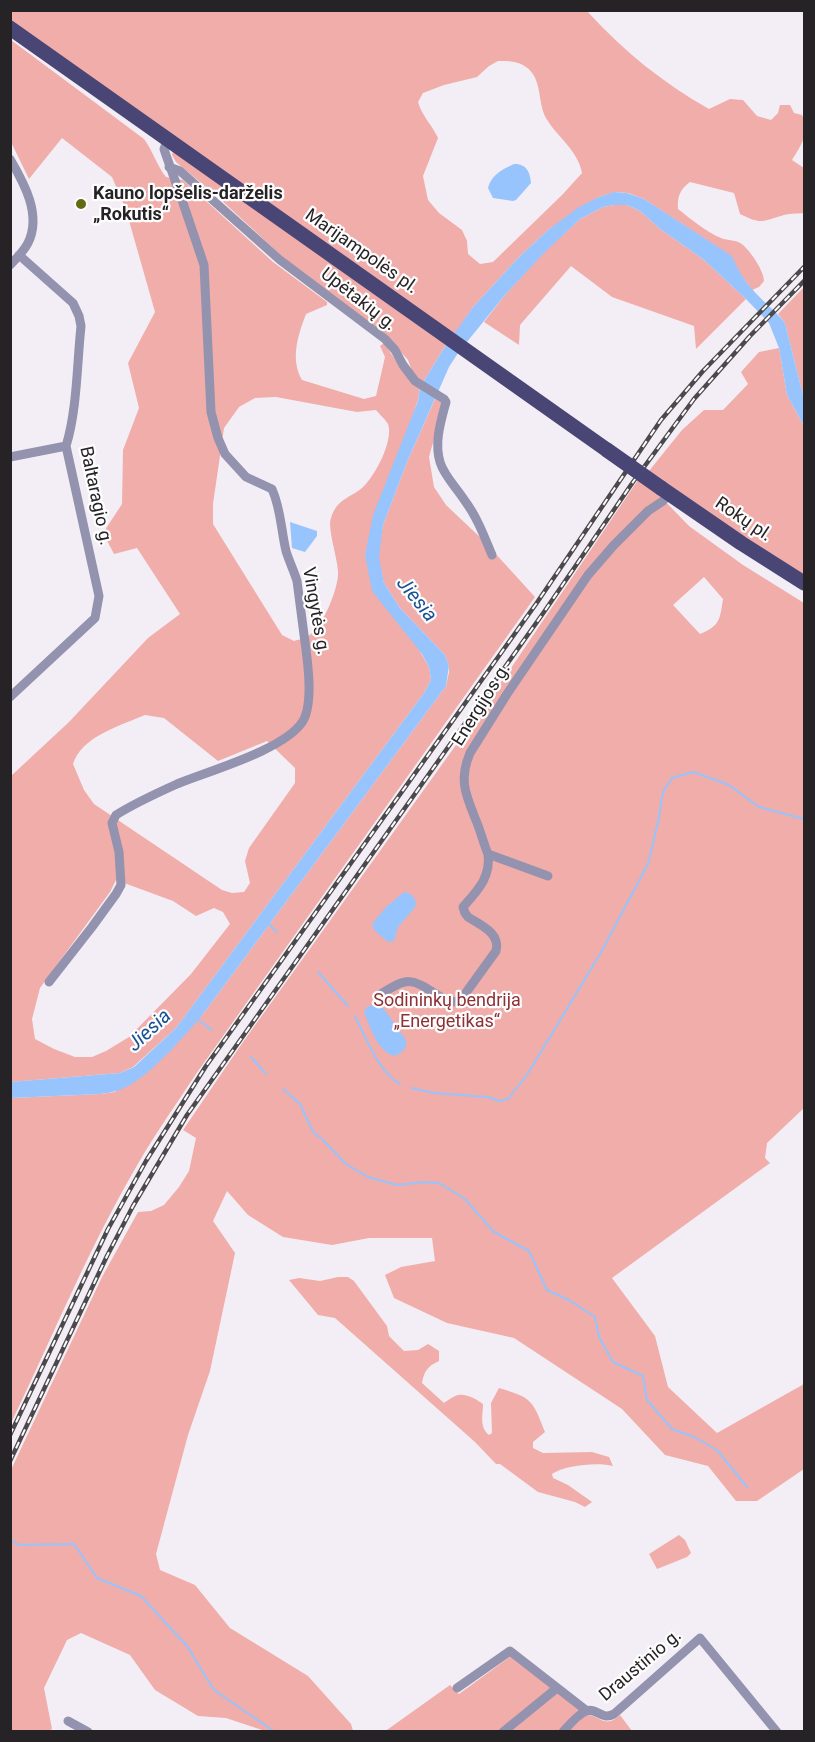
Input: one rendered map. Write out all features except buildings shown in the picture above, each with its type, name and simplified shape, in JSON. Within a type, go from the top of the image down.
[{"type":"main road","name":"Marijampolės pl.","points":[[10,28],[665,490]]},
{"type":"main road","name":"Rokų pl.","points":[[665,490],[804,583]]},
{"type":"street","name":"Vingytės g.","points":[[49,982],[121,885],[119,852],[112,823],[116,815],[176,784],[251,756],[279,742],[303,722],[307,709],[309,682],[307,658],[296,579],[286,551],[277,500],[272,489],[246,477],[232,464],[218,438],[211,412],[204,265],[164,149],[168,139]]},
{"type":"street","points":[[10,159],[27,192],[33,218],[31,236],[10,265]]},
{"type":"street","name":"Upėtakių g.","points":[[170,167],[180,171],[280,260],[385,339],[415,381],[446,402],[438,445],[440,462],[473,514],[492,555]]},
{"type":"street","name":"Baltaragio g.","points":[[10,697],[95,618],[99,596],[66,446],[71,431],[81,326],[79,316],[73,303],[19,255]]},
{"type":"street","points":[[10,457],[66,446]]},
{"type":"street","name":"Energijos g.","points":[[488,854],[464,787],[464,770],[470,753],[588,575],[648,511],[663,501],[665,490]]},
{"type":"street","points":[[379,995],[407,981],[420,984],[445,1000],[453,1002],[457,1002],[465,994],[498,945],[495,937],[468,917],[463,907],[485,880],[489,862],[488,854],[548,876]]},
{"type":"street","name":"Draustinio g.","points":[[563,1731],[586,1711],[593,1710],[602,1716],[609,1717],[614,1714],[700,1638],[777,1731]]},
{"type":"street","points":[[458,1688],[510,1651],[586,1711]]},
{"type":"street","points":[[503,1731],[557,1688]]},
{"type":"street","points":[[68,1721],[88,1731]]},
{"type":"green space","points":[[11,10],[587,11],[644,65],[709,109],[730,99],[743,100],[757,116],[771,120],[778,113],[780,105],[790,105],[794,113],[802,115],[806,127],[805,133],[792,160],[804,168],[804,213],[787,214],[757,221],[740,214],[734,193],[690,182],[684,187],[679,197],[678,209],[715,235],[740,243],[753,257],[762,272],[764,281],[752,290],[738,271],[731,256],[644,199],[628,193],[615,192],[599,197],[548,230],[519,257],[473,307],[455,334],[11,22]],"holes":[[[498,61],[520,64],[531,72],[537,84],[546,118],[572,150],[582,173],[493,262],[480,264],[468,254],[467,241],[462,230],[439,213],[428,200],[423,176],[438,138],[418,102],[423,93],[477,77]]]},
{"type":"green space","points":[[11,40],[144,139],[166,177],[183,180],[273,262],[327,302],[327,305],[306,314],[300,330],[296,347],[296,364],[302,380],[364,399],[376,396],[385,357],[380,346],[384,343],[405,374],[411,368],[408,360],[390,340],[284,258],[176,162],[172,155],[173,151],[446,345],[420,387],[418,400],[365,555],[429,667],[431,680],[424,693],[176,1028],[133,1067],[120,1073],[11,1082],[11,776],[69,722],[148,638],[180,614],[137,548],[114,554],[103,533],[122,504],[123,450],[139,408],[128,363],[155,312],[126,210],[112,177],[62,138],[29,179],[11,142]],"holes":[[[276,397],[357,412],[376,410],[387,422],[389,431],[386,448],[373,475],[363,487],[337,506],[331,518],[330,529],[338,579],[329,606],[316,630],[294,641],[282,635],[213,524],[213,504],[224,428],[239,407],[255,398]],[[145,715],[164,718],[218,761],[267,741],[295,768],[295,783],[249,848],[245,861],[250,883],[244,892],[232,893],[222,890],[94,804],[84,790],[73,764],[85,746],[114,728]],[[116,880],[173,901],[196,916],[214,908],[223,912],[230,924],[191,974],[129,1037],[92,1057],[75,1057],[35,1039],[32,1019],[40,988],[110,892]]]},
{"type":"green space","points":[[627,205],[640,211],[659,228],[704,260],[746,299],[696,349],[694,326],[612,297],[571,266],[520,325],[519,345],[484,322],[543,253],[580,219],[603,207]]},
{"type":"green space","points":[[804,287],[804,399],[785,323],[778,314]]},
{"type":"green space","points":[[779,348],[787,395],[804,426],[804,575],[741,536],[649,471],[682,430],[704,410],[723,410],[748,384],[741,372],[759,352]]},
{"type":"green space","points":[[436,397],[440,399],[443,407],[429,457],[434,487],[446,505],[483,540],[535,597],[196,1074],[153,1139],[104,1226],[11,1423],[11,1098],[115,1092],[203,1014],[446,686],[449,666],[445,655],[400,608],[384,583],[378,557],[383,525],[407,462]]},
{"type":"green space","name":"Sodininkų bendrija „Energetikas“","points":[[638,480],[657,493],[689,526],[743,565],[804,603],[804,1108],[767,1143],[765,1158],[770,1163],[612,1278],[655,1336],[668,1387],[717,1433],[804,1384],[804,1469],[757,1501],[736,1501],[708,1466],[665,1455],[622,1409],[514,1338],[447,1323],[394,1298],[385,1275],[401,1267],[435,1261],[432,1238],[369,1238],[332,1245],[283,1237],[248,1215],[227,1191],[213,1221],[235,1253],[210,1371],[188,1435],[156,1554],[160,1570],[195,1585],[230,1628],[308,1676],[351,1724],[353,1731],[265,1731],[226,1718],[198,1716],[155,1690],[130,1655],[81,1633],[67,1640],[44,1688],[52,1729],[48,1731],[11,1731],[10,1472],[102,1277],[138,1212],[151,1211],[164,1205],[189,1171],[196,1138],[183,1130],[243,1042],[509,671]],"holes":[[[704,577],[723,599],[718,621],[712,628],[700,634],[673,605]]]},
{"type":"green space","points":[[348,1277],[354,1281],[387,1326],[389,1336],[404,1351],[418,1350],[428,1344],[439,1351],[439,1361],[427,1369],[422,1383],[444,1403],[455,1396],[465,1395],[483,1404],[483,1425],[489,1435],[492,1433],[491,1403],[499,1388],[518,1394],[530,1401],[537,1413],[545,1432],[533,1442],[533,1448],[543,1453],[592,1452],[609,1457],[613,1466],[582,1465],[565,1468],[552,1474],[553,1478],[568,1485],[592,1502],[585,1507],[538,1492],[500,1464],[496,1464],[475,1442],[335,1318],[318,1315],[289,1280],[299,1278],[320,1281]]},
{"type":"green space","points":[[679,1535],[685,1540],[691,1553],[687,1557],[657,1569],[649,1554]]},
{"type":"green space","points":[[511,1656],[581,1710],[559,1731],[384,1732],[450,1685],[459,1694]]},
{"type":"green space","points":[[585,1715],[610,1721],[620,1715],[632,1731],[568,1732]]},
{"type":"water","points":[[514,164],[522,165],[527,169],[531,183],[516,200],[493,198],[488,188],[492,179],[502,170]]},
{"type":"water","points":[[614,192],[627,193],[644,199],[732,256],[749,285],[785,323],[804,399],[804,426],[787,395],[779,348],[769,323],[704,260],[659,228],[640,211],[627,205],[603,207],[580,219],[505,295],[458,353],[449,367],[407,462],[383,525],[379,557],[384,583],[400,608],[445,655],[449,666],[446,686],[203,1014],[157,1063],[128,1086],[111,1092],[11,1098],[10,1082],[120,1073],[134,1067],[176,1028],[424,693],[431,680],[429,667],[422,654],[372,591],[365,555],[373,515],[418,401],[420,387],[473,307],[519,257],[548,230],[579,207]]},
{"type":"water","points":[[290,522],[317,531],[317,536],[305,552],[292,548]]},
{"type":"water","points":[[404,892],[413,896],[416,906],[398,927],[394,941],[388,942],[374,930],[372,924],[385,908]]},
{"type":"water","points":[[377,1003],[384,1009],[406,1040],[403,1050],[394,1056],[379,1044],[364,1012],[367,1007]]},
{"type":"waterway","points":[[411,1088],[434,1093],[488,1097],[499,1101],[508,1099],[527,1075],[600,954],[648,864],[663,792],[672,778],[693,772],[729,785],[759,807],[804,819]]},
{"type":"waterway","points":[[268,923],[277,932]]},
{"type":"waterway","points":[[318,972],[348,1006]]},
{"type":"waterway","points":[[355,1016],[380,1063],[386,1072],[400,1084]]},
{"type":"waterway","points":[[197,1019],[212,1030]]},
{"type":"waterway","points":[[251,1057],[266,1074]]},
{"type":"waterway","points":[[283,1089],[300,1104],[313,1132],[346,1164],[368,1177],[397,1185],[439,1183],[464,1198],[494,1232],[529,1251],[547,1290],[569,1300],[595,1317],[599,1337],[613,1362],[643,1376],[647,1400],[672,1429],[694,1437],[717,1450],[747,1487]]},
{"type":"waterway","points":[[10,1539],[19,1545],[74,1544],[97,1578],[141,1596],[187,1646],[214,1690],[275,1732]]},
{"type":"railway","points":[[10,1435],[108,1229],[146,1161],[206,1066],[536,604],[661,420],[703,371],[804,267]]},
{"type":"railway","points":[[10,1461],[107,1256],[133,1206],[187,1115],[544,612],[633,482],[694,399],[750,336],[804,281]]},
{"type":"place","name":"Kauno lopšelis-darželis „Rokutis“","points":[[81,204]]},
{"type":"water label","name":"Jiesia","points":[[416,600]]},
{"type":"water label","name":"Jiesia","points":[[150,1031]]}]
